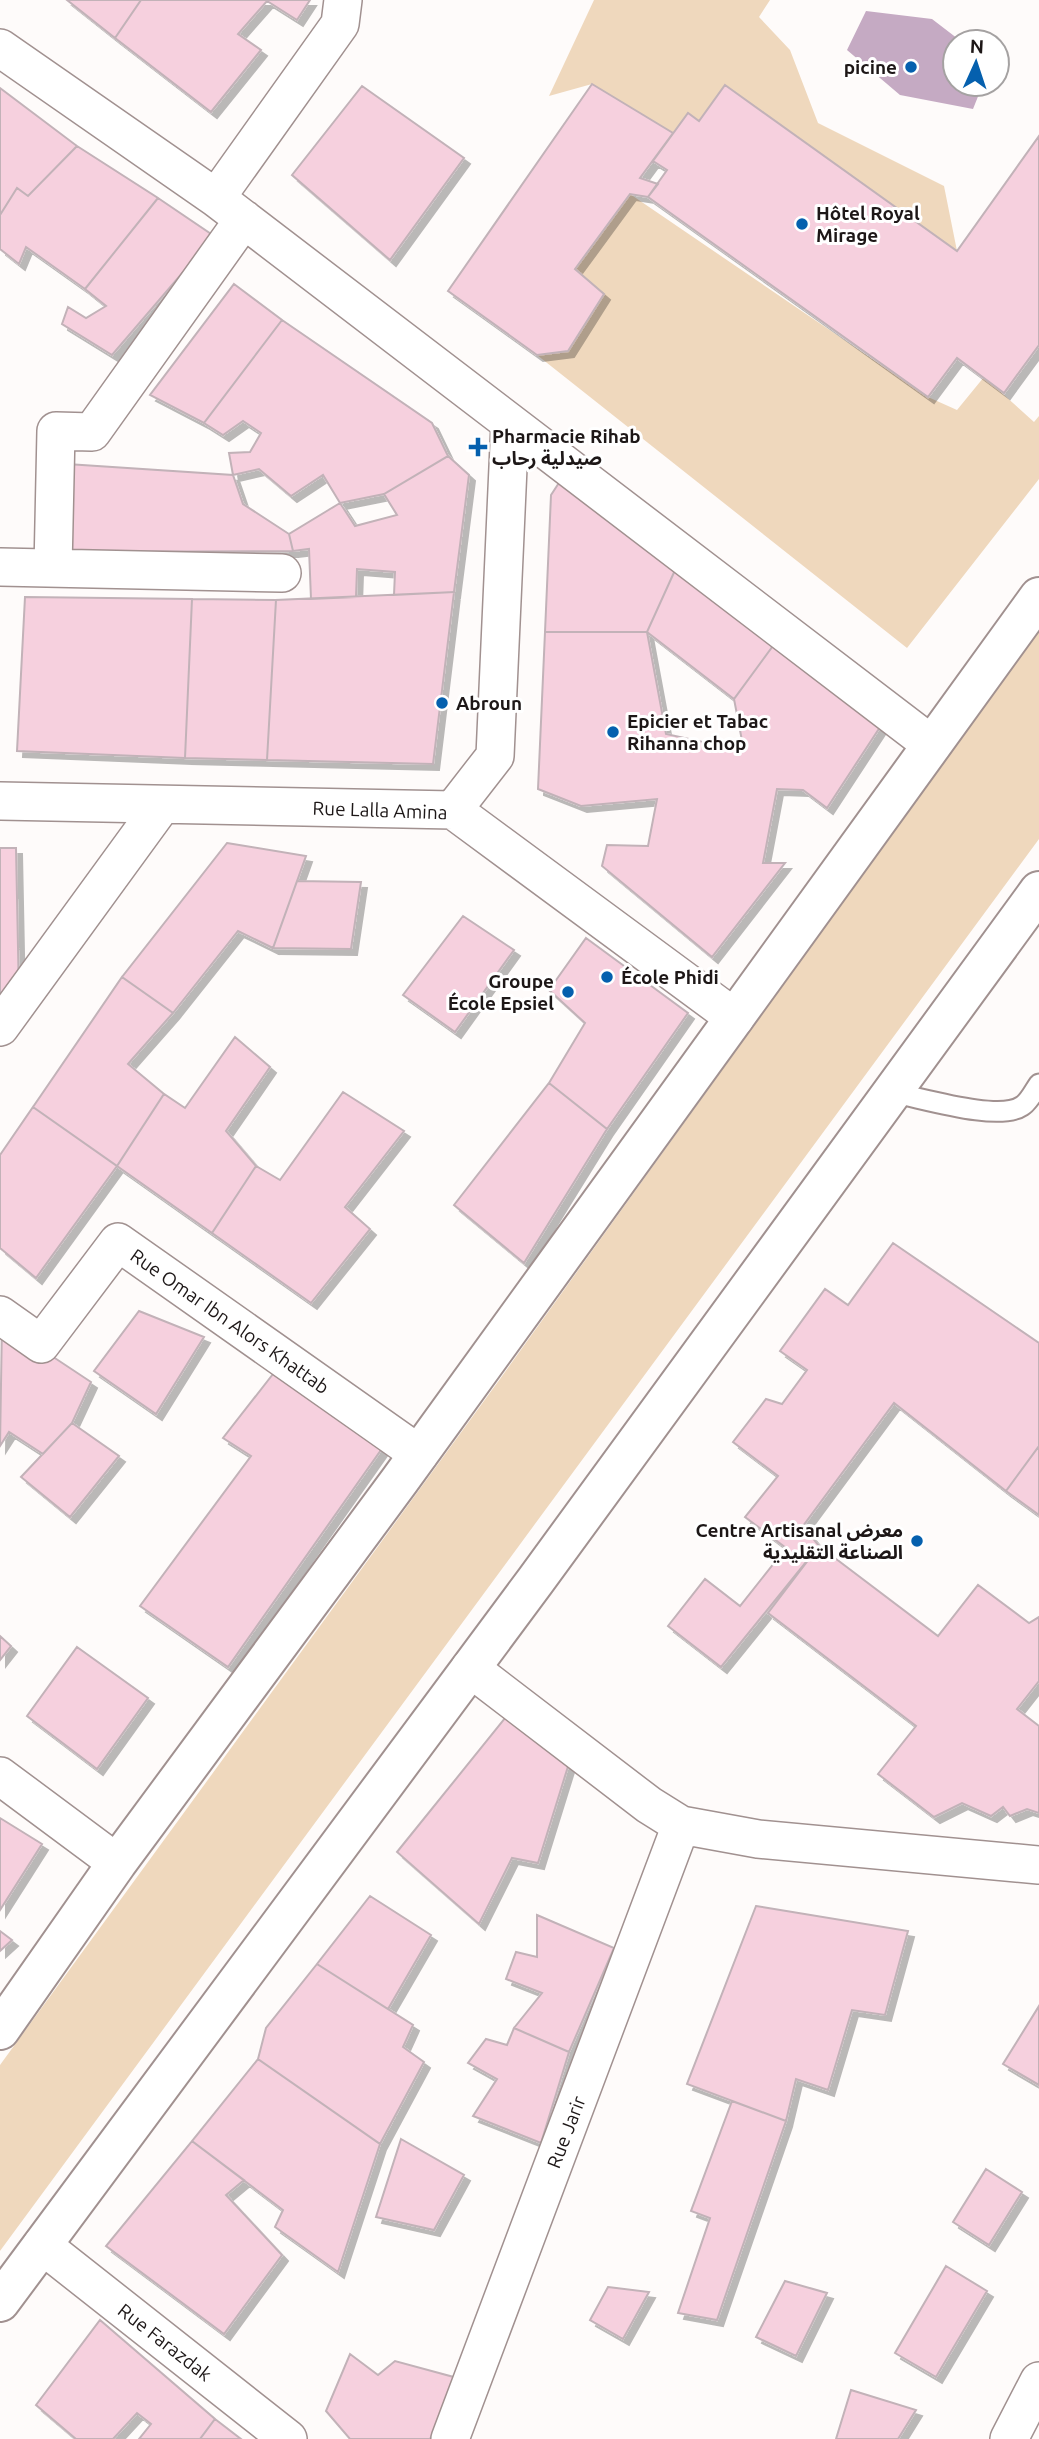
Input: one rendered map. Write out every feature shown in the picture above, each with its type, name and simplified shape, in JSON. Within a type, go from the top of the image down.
[{"type":"main road","points":[[0,2030],[117,1863],[419,1454],[1039,597]]},
{"type":"main road","points":[[0,2302],[894,1093],[1039,891]]},
{"type":"street","points":[[53,568],[57,431],[92,432],[340,24],[343,0]]},
{"type":"street","points":[[0,48],[230,209],[932,745]]},
{"type":"street","points":[[453,810],[495,756],[510,423]]},
{"type":"street","points":[[0,567],[282,573]]},
{"type":"street","name":"Rue Lalla Amina","points":[[0,801],[453,810],[735,1018]]},
{"type":"street","points":[[0,1027],[161,806]]},
{"type":"street","name":"Rue Omar Ibn Alors Khattab","points":[[0,1315],[41,1344],[118,1242],[419,1454]]},
{"type":"street","points":[[470,1668],[649,1805],[681,1825],[745,1837],[1039,1865]]},
{"type":"street","points":[[0,1776],[117,1863]]},
{"type":"street","name":"Rue Jarir","points":[[450,2439],[681,1825]]},
{"type":"street","name":"Rue Farazdak","points":[[42,2245],[288,2439]]},
{"type":"street","points":[[1009,2439],[1039,2381]]},
{"type":"lane","points":[[894,1093],[989,1111],[1007,1111],[1023,1106],[1039,1084]]},
{"type":"shaded area","points":[[594,0],[770,0],[759,17],[790,50],[818,123],[944,186],[957,251],[725,85],[699,121],[688,113],[673,133],[592,84],[549,96]]},
{"type":"shaded area","name":"picine","points":[[866,11],[932,19],[944,28],[941,28],[941,98],[977,98],[973,109],[900,95],[847,50]]},
{"type":"shaded area","points":[[630,194],[928,397],[957,410],[984,377],[1034,422],[1039,416],[1039,479],[907,648],[537,355],[568,351],[604,294],[575,269]]},
{"type":"shaded area","points":[[1039,629],[1039,839],[0,2251],[0,2065],[500,1379]]},
{"type":"building","points":[[67,0],[141,0],[115,38]]},
{"type":"building","points":[[141,0],[310,0],[297,20],[267,1],[238,34],[261,50],[211,112],[115,38]]},
{"type":"building","points":[[592,84],[673,133],[640,178],[658,184],[648,197],[630,194],[575,269],[604,294],[568,351],[537,355],[448,291]]},
{"type":"building","name":"Hôtel Royal Mirage","points":[[725,85],[957,251],[1039,136],[1039,345],[1004,393],[957,358],[928,397],[648,197],[667,170],[653,161],[688,113],[699,121]]},
{"type":"building","points":[[362,86],[464,158],[390,260],[292,175]]},
{"type":"building","points":[[0,88],[77,146],[28,196],[17,188],[0,215]]},
{"type":"building","points":[[77,146],[158,198],[85,289],[26,247],[19,264],[0,249],[0,215],[17,188],[28,196]]},
{"type":"building","points":[[158,198],[214,236],[112,355],[62,324],[68,307],[86,318],[106,306],[85,289]]},
{"type":"building","points":[[234,284],[282,320],[204,423],[150,395]]},
{"type":"building","points":[[282,320],[432,423],[448,456],[384,494],[340,503],[323,475],[291,496],[259,469],[233,475],[229,453],[250,452],[261,433],[243,421],[223,435],[204,423]]},
{"type":"building","points":[[448,456],[469,475],[454,592],[394,595],[395,572],[357,569],[356,597],[311,599],[309,549],[293,551],[289,534],[340,503],[355,526],[397,515],[384,494]]},
{"type":"building","points":[[67,464],[233,475],[243,504],[289,534],[293,551],[71,552]]},
{"type":"building","points":[[568,469],[681,557],[647,632],[545,632],[551,495]]},
{"type":"building","points":[[681,557],[781,635],[734,699],[647,632]]},
{"type":"building","points":[[454,592],[433,764],[267,760],[276,600]]},
{"type":"building","points":[[25,597],[192,599],[185,758],[17,751]]},
{"type":"building","points":[[192,599],[276,600],[267,760],[185,758]]},
{"type":"building","points":[[545,632],[647,632],[666,734],[744,751],[734,699],[781,635],[886,718],[827,808],[803,790],[777,789],[763,863],[785,863],[712,957],[602,866],[607,845],[648,846],[657,799],[581,806],[538,789]]},
{"type":"building","points":[[227,843],[306,856],[273,948],[238,931],[173,1013],[122,977]]},
{"type":"building","points":[[0,848],[16,848],[19,997],[0,1021]]},
{"type":"building","points":[[297,881],[361,882],[351,949],[273,948]]},
{"type":"building","points":[[463,916],[514,950],[455,1032],[403,995]]},
{"type":"building","points":[[586,938],[688,1013],[607,1129],[549,1083],[585,1023],[549,990]]},
{"type":"building","points":[[122,977],[173,1013],[128,1064],[164,1094],[117,1166],[33,1107]]},
{"type":"building","points":[[235,1037],[270,1067],[226,1131],[256,1166],[212,1233],[117,1166],[164,1094],[185,1108]]},
{"type":"building","points":[[549,1083],[607,1129],[524,1263],[454,1205]]},
{"type":"building","points":[[343,1092],[404,1131],[345,1207],[370,1229],[311,1303],[212,1233],[256,1166],[280,1180]]},
{"type":"building","points":[[33,1107],[117,1166],[36,1278],[0,1248],[0,1155]]},
{"type":"building","points":[[893,1243],[1039,1343],[1039,1446],[1006,1491],[894,1403],[803,1526],[819,1546],[721,1667],[668,1626],[705,1579],[740,1606],[786,1548],[745,1517],[778,1476],[733,1442],[766,1399],[782,1404],[807,1370],[780,1351],[825,1289],[848,1305]]},
{"type":"building","points":[[139,1311],[204,1337],[156,1414],[94,1371]]},
{"type":"building","points":[[2,1323],[91,1382],[72,1423],[43,1454],[9,1432],[0,1446]]},
{"type":"building","points":[[280,1365],[388,1440],[228,1667],[140,1606],[251,1456],[223,1438]]},
{"type":"building","points":[[72,1423],[119,1456],[70,1517],[21,1477]]},
{"type":"building","points":[[1039,1446],[1039,1515],[1006,1491]]},
{"type":"building","points":[[819,1546],[938,1636],[978,1585],[1029,1623],[1039,1617],[1039,1681],[1017,1709],[1039,1726],[1039,1813],[1027,1809],[1010,1816],[1003,1807],[991,1816],[962,1803],[934,1817],[878,1774],[916,1726],[768,1613]]},
{"type":"building","points":[[0,1636],[11,1646],[0,1660]]},
{"type":"building","points":[[77,1647],[148,1698],[97,1769],[27,1716]]},
{"type":"building","points":[[510,1712],[570,1760],[538,1863],[512,1858],[479,1924],[397,1852]]},
{"type":"building","points":[[0,1818],[42,1844],[0,1910]]},
{"type":"building","points":[[370,1896],[431,1935],[388,2009],[317,1964]]},
{"type":"building","points":[[756,1906],[908,1931],[885,2015],[852,2010],[828,2090],[796,2079],[786,2121],[687,2084]]},
{"type":"building","points":[[537,1915],[614,1948],[569,2052],[514,2028],[542,1993],[506,1979],[516,1952],[537,1957]]},
{"type":"building","points":[[0,1931],[12,1940],[0,1951]]},
{"type":"building","points":[[317,1964],[413,2025],[403,2047],[424,2062],[380,2144],[258,2059],[266,2028]]},
{"type":"building","points":[[1039,2006],[1039,2085],[1003,2064]]},
{"type":"building","points":[[514,2028],[569,2052],[541,2143],[473,2116],[497,2079],[468,2063],[486,2039],[507,2045]]},
{"type":"building","points":[[258,2059],[380,2144],[338,2272],[275,2227],[283,2210],[192,2141]]},
{"type":"building","points":[[732,2101],[786,2121],[717,2320],[678,2313],[710,2218],[691,2211]]},
{"type":"building","points":[[401,2139],[464,2175],[434,2230],[376,2217]]},
{"type":"building","points":[[192,2141],[244,2180],[226,2195],[282,2255],[224,2334],[106,2246]]},
{"type":"building","points":[[986,2169],[1022,2192],[989,2245],[953,2222]]},
{"type":"building","points":[[946,2266],[987,2291],[936,2377],[895,2353]]},
{"type":"building","points":[[785,2281],[827,2293],[796,2356],[756,2337]]},
{"type":"building","points":[[608,2287],[649,2292],[623,2339],[590,2320]]},
{"type":"building","points":[[100,2320],[215,2419],[200,2439],[139,2439],[151,2424],[137,2413],[113,2439],[76,2439],[36,2405]]},
{"type":"building","points":[[350,2354],[378,2375],[395,2361],[461,2379],[430,2439],[350,2439],[326,2411]]},
{"type":"building","points":[[851,2390],[916,2410],[898,2439],[836,2439]]},
{"type":"building","points":[[215,2419],[241,2439],[200,2439]]},
{"type":"place","name":"picine","points":[[911,67]]},
{"type":"place","name":"Hôtel Royal Mirage","points":[[802,224]]},
{"type":"place","name":"Pharmacie Rihab صيدلية رحاب","points":[[478,447]]},
{"type":"place","name":"Abroun","points":[[442,703]]},
{"type":"place","name":"Epicier et Tabac Rihanna chop","points":[[613,732]]},
{"type":"place","name":"École Phidi","points":[[607,977]]},
{"type":"place","name":"Groupe École Epsiel","points":[[568,992]]},
{"type":"place","name":"Centre Artisanal معرض الصناعة التقليدية","points":[[917,1541]]}]
